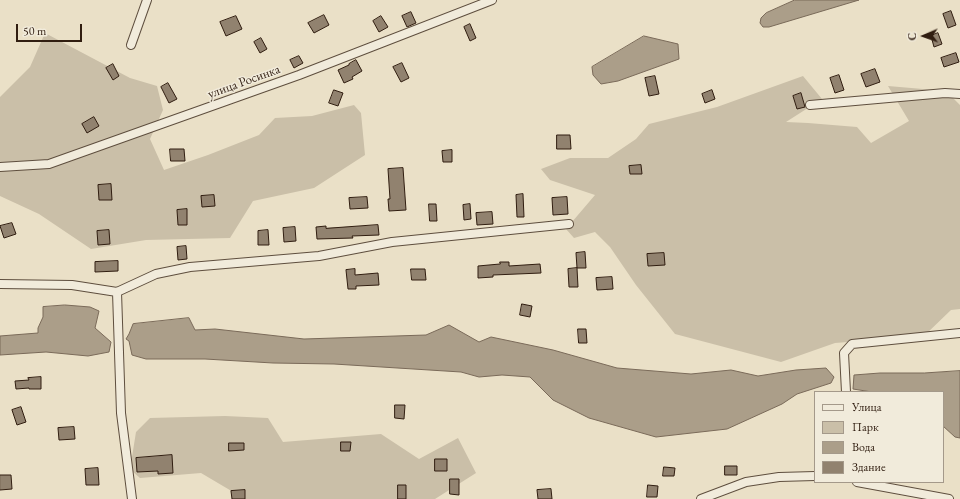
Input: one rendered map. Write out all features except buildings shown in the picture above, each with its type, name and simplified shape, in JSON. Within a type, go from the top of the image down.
[{"type":"street","points":[[131,45],[147,0]]},
{"type":"street","name":"улица Росинка","points":[[0,167],[49,164],[299,75],[492,0]]},
{"type":"street","points":[[810,105],[944,93],[960,94]]},
{"type":"street","points":[[0,284],[72,285],[117,292],[156,274],[190,268],[319,256],[392,242],[569,224]]},
{"type":"street","points":[[117,292],[121,413],[132,499]]},
{"type":"street","points":[[846,391],[844,353],[852,344],[960,333]]},
{"type":"street","points":[[701,499],[746,482],[779,477],[814,476]]},
{"type":"street","points":[[862,483],[949,499]]},
{"type":"green space","points":[[45,33],[130,78],[157,86],[163,110],[150,139],[164,170],[259,135],[275,118],[312,116],[354,105],[361,113],[365,155],[314,188],[253,201],[230,238],[146,240],[91,249],[39,214],[0,196],[0,97],[30,67]]},
{"type":"green space","points":[[803,76],[822,99],[786,122],[857,127],[871,143],[909,121],[888,86],[946,91],[960,105],[960,309],[951,310],[924,336],[835,343],[781,362],[675,334],[636,285],[610,247],[595,232],[574,238],[566,229],[595,195],[550,180],[541,169],[570,158],[608,158],[636,139],[649,124],[717,107]]},
{"type":"green space","points":[[225,416],[268,418],[283,442],[381,434],[419,459],[458,438],[476,473],[435,499],[245,499],[201,473],[140,478],[132,471],[132,457],[136,432],[150,418]]},
{"type":"water","points":[[795,0],[859,0],[769,27],[763,27],[760,23],[761,18],[766,13]]},
{"type":"water","points":[[644,36],[678,44],[679,59],[618,81],[601,84],[593,75],[592,67]]},
{"type":"water","points":[[65,305],[90,307],[99,311],[95,328],[111,342],[109,352],[88,356],[46,352],[0,355],[0,336],[38,333],[38,328],[43,317],[43,307]]},
{"type":"water","points":[[189,318],[195,330],[215,329],[304,339],[426,335],[449,325],[479,342],[491,337],[553,350],[617,368],[691,374],[731,370],[758,376],[796,370],[826,368],[834,377],[831,383],[797,394],[782,404],[727,429],[656,437],[589,418],[553,400],[530,377],[502,375],[479,377],[461,372],[334,364],[273,363],[205,359],[146,359],[132,355],[129,341],[126,339],[133,324]]},
{"type":"water","points":[[960,371],[960,438],[955,437],[944,427],[944,391],[866,391],[853,389],[854,375],[880,373]]}]
